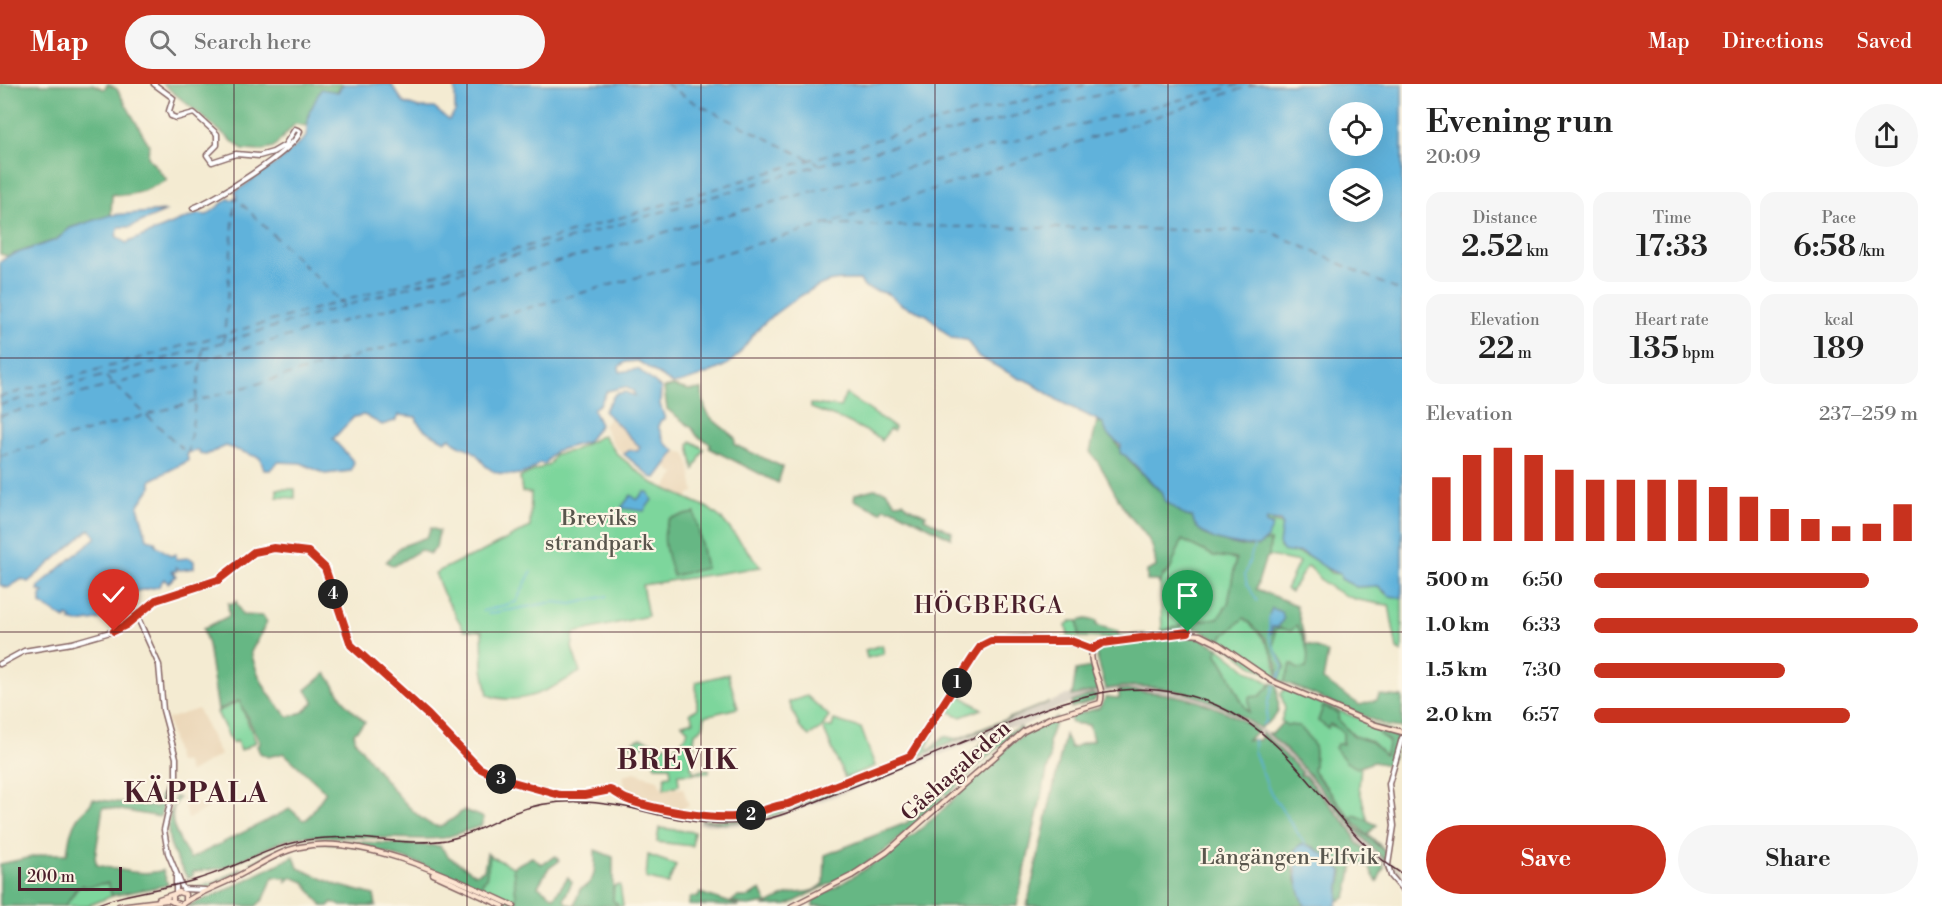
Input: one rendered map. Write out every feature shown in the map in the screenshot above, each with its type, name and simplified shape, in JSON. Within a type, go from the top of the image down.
[{"type":"main road","points":[[1092,649],[1102,643],[1194,633],[1213,641],[1272,681],[1376,724],[1402,732]]},
{"type":"main road","name":"Gåshagaleden","points":[[792,906],[851,876],[888,852],[924,822],[980,767],[1024,731],[1050,718],[1100,703],[1102,693],[1092,660],[1092,649]]},
{"type":"main road","points":[[150,902],[183,904],[276,856],[313,845],[357,847],[448,876],[514,906]]},
{"type":"main road","points":[[411,864],[503,906]]},
{"type":"main road","points":[[119,906],[150,902],[184,892],[201,894]]},
{"type":"main road","points":[[183,904],[184,892]]},
{"type":"main road","points":[[174,894],[176,904]]},
{"type":"street","points":[[154,84],[173,98],[169,111],[171,116],[176,118],[195,114],[217,134],[217,146],[207,155],[212,162],[236,154],[259,156],[273,152],[285,145],[295,129],[300,131],[299,137],[279,157],[193,208]]},
{"type":"street","points":[[0,664],[22,651],[72,643],[114,631],[156,600],[218,580],[254,552],[274,548],[308,552],[325,568],[351,645],[488,774],[552,794],[585,795],[610,790],[625,799],[649,806],[726,817],[746,816],[772,806],[788,804],[907,758],[974,656],[988,642],[997,639],[1071,641],[1092,649]]},
{"type":"street","points":[[137,615],[160,668],[162,704],[176,759],[176,776],[164,825],[166,846],[184,892],[215,888]]},
{"type":"street","points":[[1402,738],[1389,784],[1394,826],[1388,867],[1391,876],[1402,889]]},
{"type":"street","points":[[174,894],[178,889],[176,873]]},
{"type":"shaded area","points":[[611,417],[639,445],[638,451],[628,451],[623,455],[614,445],[603,425]]},
{"type":"shaded area","points":[[677,451],[685,453],[689,461],[694,492],[689,494],[688,498],[666,487],[675,474],[666,467]]},
{"type":"shaded area","points":[[1145,686],[1195,694],[1221,705],[1268,733],[1285,748],[1374,850],[1402,871],[1402,879],[1356,842],[1351,830],[1306,776],[1300,774],[1302,771],[1268,738],[1217,707],[1178,695],[1119,690],[1092,695],[1056,709],[1021,727],[1008,727],[884,778],[797,810],[769,819],[768,817],[911,762],[1067,695],[1117,687]]},
{"type":"shaded area","points":[[198,709],[220,755],[189,773],[185,761],[178,763],[167,719]]},
{"type":"shaded area","points":[[635,772],[658,780],[662,789],[683,788],[689,805],[681,809],[626,794],[623,775]]},
{"type":"shaded area","points":[[182,797],[209,807],[188,819]]},
{"type":"shaded area","points":[[759,819],[757,823],[731,826],[699,824],[701,820],[724,823]]},
{"type":"green space","points":[[0,84],[92,84],[104,89],[108,84],[117,89],[149,145],[148,157],[167,180],[133,194],[112,194],[111,215],[70,228],[56,240],[8,256],[0,254]]},
{"type":"green space","points":[[163,84],[343,84],[312,114],[306,126],[295,124],[273,148],[260,151],[243,150]]},
{"type":"green space","points":[[673,386],[689,390],[702,389],[708,413],[735,438],[735,445],[783,467],[778,483],[709,448],[711,444],[697,436],[692,428],[667,409],[664,388]]},
{"type":"green space","points":[[846,394],[895,428],[893,431],[890,429],[881,441],[880,438],[848,422],[811,408],[811,404],[840,407]]},
{"type":"green space","points":[[1097,421],[1103,424],[1131,463],[1161,492],[1164,500],[1186,516],[1192,517],[1204,534],[1242,546],[1270,541],[1269,556],[1265,560],[1256,589],[1296,605],[1306,644],[1328,653],[1323,680],[1360,705],[1377,700],[1379,695],[1402,697],[1402,728],[1387,726],[1284,682],[1291,664],[1298,669],[1306,668],[1307,651],[1297,625],[1291,631],[1280,628],[1275,630],[1274,648],[1285,666],[1279,680],[1277,664],[1265,638],[1244,618],[1219,640],[1198,629],[1162,631],[1190,622],[1218,618],[1228,604],[1236,559],[1214,556],[1182,540],[1170,570],[1163,575],[1159,584],[1158,581],[1147,581],[1147,571],[1156,567],[1152,547],[1146,535],[1121,504],[1090,452]]},
{"type":"green space","name":"Breviks strandpark","points":[[603,435],[617,454],[651,482],[708,508],[722,519],[761,567],[642,585],[648,616],[574,633],[572,648],[580,672],[547,690],[524,698],[500,698],[488,695],[483,669],[482,631],[464,630],[443,593],[435,573],[530,527],[531,493],[522,492],[520,477],[550,464],[555,454],[572,451]]},
{"type":"green space","points":[[691,441],[704,449],[694,470],[689,445]]},
{"type":"green space","points":[[277,489],[295,489],[295,498],[277,497]]},
{"type":"green space","points":[[874,489],[886,491],[896,503],[903,502],[908,507],[926,515],[924,518],[952,532],[951,538],[896,510],[884,508],[881,512],[854,500],[855,494]]},
{"type":"green space","points":[[695,513],[706,568],[673,576],[664,539],[666,525],[670,518]]},
{"type":"green space","points":[[1267,520],[1282,524],[1280,548],[1316,559],[1331,573],[1340,574],[1342,579],[1356,587],[1378,586],[1386,594],[1402,598],[1402,652],[1397,649],[1389,605],[1347,596],[1323,582],[1307,566],[1291,592],[1286,589],[1299,562],[1269,556],[1270,541],[1263,543],[1272,525],[1266,523]]},
{"type":"green space","points":[[431,528],[439,531],[436,548],[430,554],[420,550],[394,566],[386,562],[400,547],[427,537]]},
{"type":"green space","points":[[1182,540],[1214,556],[1236,558],[1228,605],[1218,618],[1190,622],[1162,631],[1160,580],[1170,570]]},
{"type":"green space","points":[[236,601],[242,615],[263,616],[267,622],[251,652],[265,688],[289,717],[303,712],[314,702],[306,690],[326,673],[347,705],[365,722],[354,733],[355,740],[407,805],[431,824],[443,825],[464,810],[484,818],[481,826],[444,838],[426,839],[301,836],[280,842],[223,868],[193,872],[193,876],[188,878],[175,857],[169,839],[169,820],[175,797],[179,798],[174,806],[173,822],[190,859],[290,809],[303,820],[307,819],[326,792],[284,753],[268,757],[260,753],[257,746],[260,743],[239,701],[218,710],[208,645],[203,629],[229,616],[228,603],[233,604]]},
{"type":"green space","points":[[1243,617],[1257,630],[1267,644],[1274,660],[1277,678],[1253,666],[1219,640]]},
{"type":"green space","points":[[1086,619],[1097,621],[1096,625],[1118,631],[1118,635],[1146,634],[1109,638],[1079,637],[1078,621]]},
{"type":"green space","points":[[1071,621],[1078,621],[1079,637],[1068,636],[1066,625]]},
{"type":"green space","points":[[1296,624],[1307,651],[1307,668],[1298,669],[1292,664],[1284,682],[1279,680],[1285,666],[1274,648],[1275,630]]},
{"type":"green space","points":[[1197,637],[1218,647],[1217,655],[1249,713],[1249,697],[1260,696],[1272,683],[1277,685],[1279,706],[1273,718],[1260,728],[1225,707],[1187,693],[1147,687],[1106,689],[1096,654],[1100,648],[1154,639]]},
{"type":"green space","points":[[882,645],[884,654],[867,658],[865,650]]},
{"type":"green space","points":[[1218,647],[1247,670],[1271,684],[1251,707],[1250,714],[1217,655]]},
{"type":"green space","points":[[1091,667],[1099,690],[1072,696],[1076,670]]},
{"type":"green space","points":[[728,674],[738,708],[705,716],[703,727],[695,733],[691,767],[694,772],[709,769],[709,773],[678,774],[679,785],[664,789],[665,776],[671,775],[670,766],[655,766],[646,745],[631,747],[630,743],[641,738],[652,742],[660,750],[664,745],[675,747],[686,736],[688,730],[682,724],[694,721],[690,713],[697,709],[696,682]]},
{"type":"green space","points":[[1285,689],[1390,731],[1398,737],[1397,740],[1396,736],[1378,734],[1390,742],[1385,756],[1371,742],[1354,736],[1338,719],[1339,713],[1323,707],[1318,721],[1328,728],[1329,724],[1344,732],[1343,744],[1357,768],[1361,765],[1359,787],[1368,822],[1355,815],[1351,818],[1313,770],[1315,750],[1305,732],[1299,726],[1286,725],[1281,721],[1285,709],[1281,694]]},
{"type":"green space","name":"Långängen-Elfvik","points":[[1119,690],[1174,696],[1209,705],[1242,720],[1258,731],[1247,740],[1260,740],[1262,733],[1302,772],[1300,775],[1305,776],[1351,830],[1356,842],[1384,867],[1377,882],[1369,868],[1356,861],[1345,898],[1338,901],[1343,871],[1314,847],[1302,844],[1293,851],[1293,865],[1305,906],[1027,906],[1065,735],[1071,748],[1093,740],[1089,725],[1071,723],[1070,716],[1099,708],[1106,697],[1119,698]]},
{"type":"green space","points":[[955,692],[982,709],[961,717],[944,709]]},
{"type":"green space","points":[[1092,694],[1098,695],[1094,701],[1071,708],[1072,702]]},
{"type":"green space","points":[[807,696],[829,716],[821,729],[809,736],[800,728],[789,702]]},
{"type":"green space","points":[[239,701],[256,742],[240,751],[237,741],[232,743],[217,712]]},
{"type":"green space","points":[[1049,702],[910,760],[921,750],[931,730],[934,732],[927,747],[930,750],[944,736],[957,739]]},
{"type":"green space","points":[[1323,707],[1339,713],[1338,720],[1354,736],[1371,742],[1385,755],[1389,742],[1378,731],[1379,729],[1396,736],[1397,747],[1389,765],[1373,762],[1357,768],[1346,762],[1335,748],[1337,744],[1343,744],[1343,732],[1330,724],[1328,728],[1318,721]]},
{"type":"green space","points":[[1057,718],[1049,740],[1050,758],[1017,906],[813,906],[813,900],[878,861],[923,827],[1007,747],[1039,725]]},
{"type":"green space","points":[[834,720],[861,728],[875,766],[845,778],[824,730],[824,727],[832,727]]},
{"type":"green space","points":[[1283,722],[1286,725],[1299,726],[1309,737],[1315,751],[1313,771],[1358,829],[1385,852],[1386,861],[1268,733],[1273,733]]},
{"type":"green space","points":[[1021,727],[1022,730],[993,752],[947,796],[942,791],[973,762],[970,755],[982,743]]},
{"type":"green space","points":[[890,768],[891,770],[768,817],[772,809],[795,804]]},
{"type":"green space","points":[[162,792],[167,794],[160,817],[103,807],[95,858],[97,865],[121,870],[147,873],[163,870],[168,885],[112,896],[108,883],[84,887],[83,885],[76,889],[65,906],[0,906],[0,864],[46,854],[67,854],[73,826],[93,799],[157,807]]},
{"type":"green space","points":[[940,795],[944,798],[889,848],[855,871],[788,905],[763,906],[787,895],[812,891],[820,887],[824,883],[825,855],[906,823]]},
{"type":"green space","points":[[756,815],[759,819],[724,823],[701,820],[739,820]]},
{"type":"green space","points":[[1355,815],[1377,825],[1368,834],[1384,849],[1370,839],[1351,818]]},
{"type":"green space","points":[[659,828],[694,832],[692,846],[657,842]]},
{"type":"green space","points":[[322,840],[280,851],[253,865],[251,863],[287,846]]},
{"type":"green space","points":[[322,840],[440,846],[449,857],[475,874],[484,870],[487,853],[490,856],[486,878],[479,888],[402,858],[362,847],[321,842]]},
{"type":"green space","points":[[595,850],[613,857],[613,901],[617,903],[616,906],[574,906],[580,889],[590,883],[592,878],[595,868]]},
{"type":"green space","points":[[648,855],[676,865],[668,884],[646,878]]},
{"type":"green space","points":[[294,856],[298,868],[337,885],[374,895],[376,906],[341,906],[332,902],[329,906],[322,906],[304,882],[292,877],[285,883],[287,878],[273,877],[264,899],[256,906],[186,906],[218,894]]},
{"type":"green space","points":[[490,856],[513,867],[517,905],[479,888],[486,878]]},
{"type":"green space","points":[[556,856],[559,861],[548,869],[538,886],[554,897],[568,877],[572,882],[564,899],[566,903],[573,906],[517,905],[513,867],[532,857],[541,864]]},
{"type":"green space","points":[[241,868],[242,870],[208,888],[194,888],[215,882]]},
{"type":"green space","points":[[109,883],[112,896],[87,906],[65,906],[79,886]]},
{"type":"green space","points":[[620,885],[623,906],[616,906],[617,903],[613,901],[614,886]]},
{"type":"green space","points":[[761,890],[767,903],[748,906],[731,902],[737,897],[748,897]]},
{"type":"green space","points":[[700,893],[740,906],[688,905],[691,897],[698,897]]},
{"type":"water","points":[[343,84],[391,84],[404,103],[419,108],[434,108],[449,120],[455,112],[455,84],[1402,84],[1402,598],[1390,596],[1378,586],[1356,587],[1341,579],[1340,574],[1300,552],[1283,551],[1279,544],[1282,524],[1280,521],[1267,520],[1266,523],[1273,526],[1266,540],[1258,546],[1229,543],[1201,532],[1192,517],[1186,516],[1164,500],[1161,492],[1126,456],[1120,453],[1121,445],[1107,434],[1103,423],[1059,401],[1027,380],[1020,379],[977,356],[967,340],[951,338],[927,315],[902,305],[888,294],[864,287],[860,280],[828,282],[799,297],[760,327],[732,361],[701,376],[673,384],[638,361],[626,362],[619,367],[620,372],[638,369],[661,388],[660,404],[665,419],[661,420],[658,426],[665,443],[676,451],[656,478],[651,477],[624,454],[630,450],[638,451],[640,447],[604,411],[615,394],[625,392],[635,396],[633,391],[625,387],[607,391],[600,404],[593,409],[600,425],[587,442],[555,451],[545,464],[539,463],[528,472],[514,475],[493,471],[474,452],[450,438],[445,441],[427,431],[416,417],[399,415],[395,421],[382,425],[364,415],[354,417],[333,439],[354,462],[351,471],[325,474],[301,463],[278,462],[270,470],[264,470],[260,458],[226,446],[206,455],[200,454],[199,450],[187,453],[188,461],[151,480],[151,487],[138,506],[147,539],[155,541],[156,545],[171,556],[176,554],[176,559],[190,558],[194,561],[194,568],[180,570],[176,567],[177,571],[172,571],[176,576],[168,583],[164,579],[158,587],[137,591],[122,612],[108,612],[103,619],[78,623],[70,621],[71,618],[67,616],[65,619],[41,604],[41,595],[44,592],[38,591],[39,586],[96,537],[90,529],[28,582],[22,579],[8,588],[0,585],[0,262],[8,256],[56,240],[70,228],[111,215],[167,211],[130,227],[119,227],[116,236],[126,243],[198,214],[207,215],[229,198],[231,200],[237,196],[235,192],[283,158],[306,137],[309,113],[321,89],[338,92]]},
{"type":"water","points":[[644,492],[648,492],[652,500],[644,511],[621,508],[631,495],[637,500]]},
{"type":"water","points":[[1272,608],[1281,612],[1284,618],[1278,627],[1272,627],[1272,633],[1270,633],[1269,615]]},
{"type":"water","points":[[1301,844],[1318,850],[1342,871],[1337,906],[1305,906],[1299,888],[1294,856],[1295,850]]},
{"type":"waterway","points":[[1247,585],[1245,575],[1254,546]]},
{"type":"waterway","points":[[483,611],[516,602],[531,572]]},
{"type":"waterway","points":[[1249,587],[1257,601]]},
{"type":"waterway","points":[[488,614],[553,602],[572,604],[607,596]]},
{"type":"waterway","points":[[1269,615],[1269,636],[1283,667],[1279,678]]},
{"type":"waterway","points":[[1262,725],[1266,721],[1268,701],[1274,685]]},
{"type":"waterway","points":[[1254,739],[1254,751],[1269,790],[1305,844]]},
{"type":"ferry route","points":[[666,84],[695,103],[819,164]]},
{"type":"ferry route","points":[[0,397],[386,289],[925,125],[1091,84]]},
{"type":"ferry route","points":[[0,405],[203,348],[819,165],[1143,84]]},
{"type":"ferry route","points":[[0,416],[821,189],[1243,84]]},
{"type":"ferry route","points":[[0,456],[824,225],[1256,84]]},
{"type":"ferry route","points":[[224,341],[235,197],[344,305]]},
{"type":"ferry route","points":[[828,225],[1269,231],[1402,292]]},
{"type":"ferry route","points":[[106,377],[188,454],[203,349]]},
{"type":"tram line","points":[[631,808],[706,823],[737,824],[762,820],[804,807],[1065,702],[1094,694],[1123,690],[1153,690],[1184,694],[1216,705],[1245,721],[1293,762],[1376,855],[1402,874]]},
{"type":"tram line","points":[[93,906],[118,897],[198,879],[299,841],[330,838],[413,842],[446,840],[472,832],[513,813],[560,802],[591,802],[638,809]]},
{"type":"district","name":"HÖGBERGA","points":[[989,606]]},
{"type":"district","name":"BREVIK","points":[[678,760]]},
{"type":"district","name":"KÄPPALA","points":[[196,793]]},
{"type":"route","points":[[114,631],[132,621],[147,605],[156,600],[210,584],[261,549],[274,548],[308,552],[325,568],[344,632],[351,645],[428,715],[473,763],[488,774],[543,792],[585,795],[610,790],[625,799],[649,806],[726,817],[746,816],[772,806],[788,804],[910,756],[974,656],[986,643],[997,639],[1071,641],[1092,649],[1102,643],[1188,632]]}]
